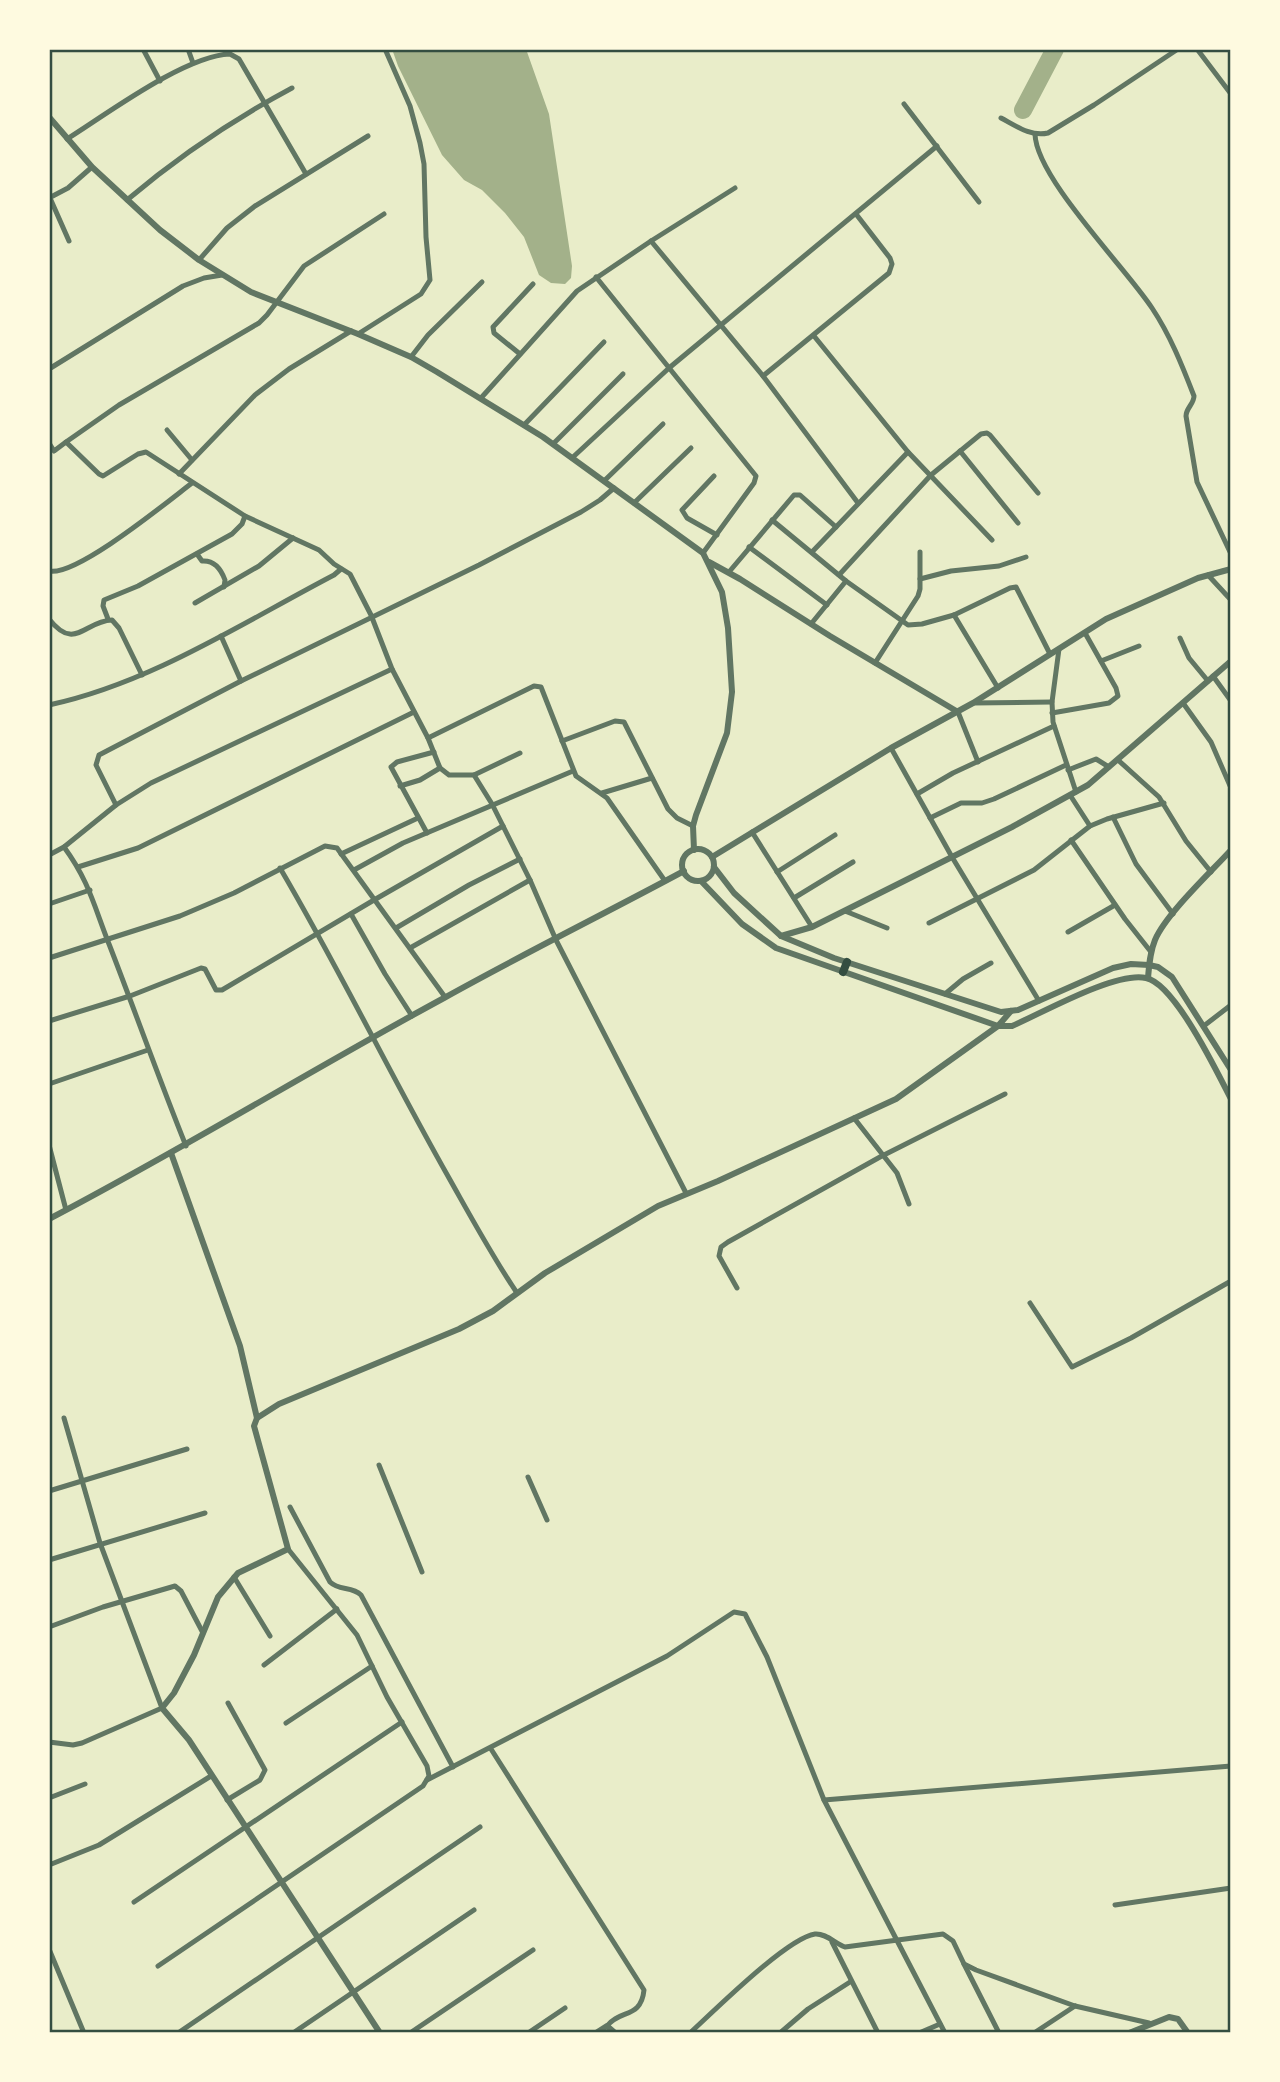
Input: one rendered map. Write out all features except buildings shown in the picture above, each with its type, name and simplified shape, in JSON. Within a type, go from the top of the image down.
[{"type":"main road","points":[[843,972],[847,962]]},
{"type":"street","points":[[143,49],[160,81]]},
{"type":"street","points":[[188,49],[193,62]]},
{"type":"street","points":[[67,139],[193,62],[230,54],[238,49]]},
{"type":"street","points":[[179,474],[256,395],[289,369],[421,294],[430,280],[421,143],[410,106],[385,49]]},
{"type":"street","points":[[1001,118],[1035,134],[1048,133],[1178,49]]},
{"type":"street","points":[[1197,49],[1231,93]]},
{"type":"street","points":[[230,54],[239,59],[306,174]]},
{"type":"street","points":[[127,200],[177,159],[292,88]]},
{"type":"street","points":[[904,104],[979,202]]},
{"type":"street","points":[[50,120],[92,167],[160,230],[198,260],[251,292],[411,357],[553,444],[701,551],[709,562],[722,592],[729,628],[732,692],[727,733],[706,784],[693,826],[694,850]]},
{"type":"street","points":[[1035,134],[1039,154],[1063,192],[1152,307],[1173,345],[1194,396],[1186,416],[1197,482],[1231,554]]},
{"type":"street","points":[[198,260],[239,219],[368,136]]},
{"type":"street","points":[[572,458],[669,368],[937,146]]},
{"type":"street","points":[[69,241],[49,198],[68,188],[92,167]]},
{"type":"street","points":[[481,398],[569,299],[596,277],[735,188]]},
{"type":"street","points":[[49,443],[51,453],[119,405],[259,323],[278,303],[304,266],[384,214]]},
{"type":"street","points":[[763,376],[892,268],[890,258],[856,214]]},
{"type":"street","points":[[651,241],[763,376],[858,503]]},
{"type":"street","points":[[49,369],[183,286],[222,275]]},
{"type":"street","points":[[596,277],[756,476],[754,483],[717,535],[701,551]]},
{"type":"street","points":[[411,357],[428,335],[482,282]]},
{"type":"street","points":[[520,354],[495,333],[493,327],[533,284]]},
{"type":"street","points":[[814,336],[908,452],[992,540]]},
{"type":"street","points":[[524,425],[604,342]]},
{"type":"street","points":[[553,444],[623,373]]},
{"type":"street","points":[[604,481],[663,424]]},
{"type":"street","points":[[167,430],[192,460]]},
{"type":"street","points":[[839,575],[931,475],[981,434],[987,433],[1038,493]]},
{"type":"street","points":[[66,442],[99,474],[108,474],[143,452],[245,516],[319,550],[353,579],[371,615],[392,669],[428,737],[440,768],[449,775],[474,775],[520,753]]},
{"type":"street","points":[[634,503],[691,448]]},
{"type":"street","points":[[960,450],[1018,523]]},
{"type":"street","points":[[812,552],[908,452]]},
{"type":"street","points":[[714,476],[682,510],[687,517],[717,535]]},
{"type":"street","points":[[49,571],[57,573],[71,568],[139,524],[192,483]]},
{"type":"street","points":[[116,805],[96,765],[99,755],[371,615],[479,565],[581,512],[614,488]]},
{"type":"street","points":[[729,572],[791,497],[797,495],[836,527]]},
{"type":"street","points":[[108,620],[103,606],[104,600],[138,586],[197,554],[237,530],[245,516]]},
{"type":"street","points":[[772,520],[846,581],[902,622],[913,626],[954,615],[1010,587],[1016,587],[1050,654]]},
{"type":"street","points":[[195,603],[259,566],[293,538]]},
{"type":"street","points":[[750,547],[827,605]]},
{"type":"street","points":[[875,663],[918,596],[920,552]]},
{"type":"street","points":[[197,554],[202,561],[218,566],[225,580],[223,587]]},
{"type":"street","points":[[920,579],[951,571],[999,566],[1026,557]]},
{"type":"street","points":[[709,562],[958,712],[978,762]]},
{"type":"street","points":[[49,705],[103,690],[142,675],[221,636],[341,569]]},
{"type":"street","points":[[712,857],[891,748],[998,688],[1106,620],[1208,575],[1231,569]]},
{"type":"street","points":[[1208,575],[1231,600]]},
{"type":"street","points":[[811,624],[846,581]]},
{"type":"street","points":[[954,615],[998,688]]},
{"type":"street","points":[[49,619],[67,635],[74,635],[108,620],[115,621],[142,675]]},
{"type":"street","points":[[1052,713],[1093,707],[1116,699],[1116,688],[1085,633]]},
{"type":"street","points":[[221,636],[241,681]]},
{"type":"street","points":[[1180,638],[1189,658],[1231,701]]},
{"type":"street","points":[[1101,661],[1139,646]]},
{"type":"street","points":[[1059,649],[1052,702],[1054,726],[1073,794],[1090,827]]},
{"type":"street","points":[[781,936],[813,927],[1088,785],[1231,661]]},
{"type":"street","points":[[49,855],[64,847],[116,805],[188,764],[392,669]]},
{"type":"street","points":[[428,737],[537,686],[544,690],[573,771],[581,781],[602,793],[665,881]]},
{"type":"street","points":[[973,703],[1052,702]]},
{"type":"street","points":[[1183,703],[1211,742],[1231,788]]},
{"type":"street","points":[[78,867],[138,848],[414,712]]},
{"type":"street","points":[[562,741],[620,720],[627,726],[671,814],[693,826]]},
{"type":"street","points":[[917,794],[1054,726]]},
{"type":"street","points":[[891,748],[976,899],[1039,1001]]},
{"type":"street","points":[[427,833],[392,771],[393,764],[434,752]]},
{"type":"street","points":[[930,818],[961,803],[982,803],[1096,759],[1110,767]]},
{"type":"street","points":[[1118,760],[1164,803],[1186,841],[1211,873]]},
{"type":"street","points":[[400,786],[420,780],[440,768]]},
{"type":"street","points":[[354,870],[427,833],[573,771]]},
{"type":"street","points":[[474,775],[520,859],[556,940],[686,1194]]},
{"type":"street","points":[[602,793],[652,778]]},
{"type":"street","points":[[929,923],[1034,870],[1090,827],[1113,817],[1164,803]]},
{"type":"street","points":[[1113,817],[1136,864],[1173,914]]},
{"type":"street","points":[[341,854],[418,818]]},
{"type":"street","points":[[49,1021],[130,996],[201,968],[205,969],[216,990],[222,990],[503,826]]},
{"type":"street","points":[[751,832],[813,927]]},
{"type":"street","points":[[777,872],[835,835]]},
{"type":"street","points":[[1071,840],[1151,952]]},
{"type":"street","points":[[49,958],[180,916],[234,893],[325,846],[334,846],[445,997]]},
{"type":"street","points":[[64,847],[90,890],[186,1146]]},
{"type":"street","points":[[1231,1070],[1205,1025],[1172,977],[1158,967],[1131,964],[1113,968],[1018,1010],[1001,1012],[847,962],[781,936],[734,893],[714,867],[712,857],[704,850],[694,850],[683,860],[684,871],[690,878],[701,881],[742,924],[776,948],[998,1026],[1012,1026],[1108,983],[1126,978],[1148,978],[1164,989],[1190,1024],[1231,1099]]},
{"type":"street","points":[[1148,978],[1156,937],[1173,914],[1231,850]]},
{"type":"street","points":[[396,928],[468,885],[520,859]]},
{"type":"street","points":[[794,898],[853,862]]},
{"type":"street","points":[[701,881],[709,876],[714,867]]},
{"type":"street","points":[[280,869],[319,934],[372,1038],[480,1235],[517,1293]]},
{"type":"street","points":[[49,1219],[186,1146],[445,997],[684,871]]},
{"type":"street","points":[[410,948],[530,880]]},
{"type":"street","points":[[49,904],[83,890],[90,890]]},
{"type":"street","points":[[724,906],[734,893]]},
{"type":"street","points":[[1068,932],[1115,905]]},
{"type":"street","points":[[845,911],[887,928]]},
{"type":"street","points":[[351,914],[412,1016]]},
{"type":"street","points":[[945,994],[963,979],[991,963]]},
{"type":"street","points":[[1205,1025],[1231,1005]]},
{"type":"street","points":[[257,1418],[279,1404],[459,1329],[494,1311],[584,1248],[658,1206],[896,1099],[998,1026],[1011,1011]]},
{"type":"street","points":[[49,1084],[148,1050]]},
{"type":"street","points":[[737,1288],[720,1260],[722,1247],[884,1155],[1005,1094]]},
{"type":"street","points":[[854,1118],[903,1184],[909,1204]]},
{"type":"street","points":[[49,1145],[66,1210]]},
{"type":"street","points":[[158,1966],[423,1786],[429,1776],[427,1766],[357,1635],[288,1549],[254,1426],[257,1418],[240,1346],[171,1153]]},
{"type":"street","points":[[1030,1303],[1072,1367],[1231,1281]]},
{"type":"street","points":[[64,1418],[100,1544],[162,1708],[189,1740],[380,2033]]},
{"type":"street","points":[[49,1491],[187,1449]]},
{"type":"street","points":[[379,1465],[422,1572]]},
{"type":"street","points":[[528,1477],[547,1520]]},
{"type":"street","points":[[290,1507],[330,1582],[338,1588],[353,1590],[360,1595],[453,1767]]},
{"type":"street","points":[[49,1560],[205,1513]]},
{"type":"street","points":[[49,1742],[73,1745],[82,1743],[162,1708],[174,1693],[218,1597],[238,1573],[288,1549]]},
{"type":"street","points":[[234,1577],[270,1636]]},
{"type":"street","points":[[49,1628],[175,1586],[181,1591],[203,1633]]},
{"type":"street","points":[[264,1665],[337,1609]]},
{"type":"street","points":[[427,1780],[667,1656],[734,1612],[740,1612],[750,1619],[824,1800],[945,2033]]},
{"type":"street","points":[[286,1723],[372,1666]]},
{"type":"street","points":[[227,1800],[260,1780],[265,1770],[228,1703]]},
{"type":"street","points":[[134,1902],[402,1722]]},
{"type":"street","points":[[491,1749],[643,1990],[641,2004],[630,2014],[616,2018],[596,2033]]},
{"type":"street","points":[[824,1800],[1231,1766]]},
{"type":"street","points":[[49,1865],[99,1845],[211,1776]]},
{"type":"street","points":[[49,1798],[85,1784]]},
{"type":"street","points":[[178,2033],[480,1827]]},
{"type":"street","points":[[1115,1905],[1231,1888]]},
{"type":"street","points":[[293,2033],[474,1910]]},
{"type":"street","points":[[690,2033],[755,1973],[814,1934],[824,1935],[832,1942],[845,1947],[943,1934],[953,1941],[999,2033]]},
{"type":"street","points":[[832,1942],[878,2033]]},
{"type":"street","points":[[49,1949],[85,2033]]},
{"type":"street","points":[[410,2033],[533,1950]]},
{"type":"street","points":[[964,1964],[1075,2006],[1149,2024]]},
{"type":"street","points":[[780,2033],[808,2008],[850,1982]]},
{"type":"street","points":[[1034,2033],[1075,2006]]},
{"type":"street","points":[[528,2033],[565,2008]]},
{"type":"street","points":[[1131,2033],[1169,2017],[1178,2019],[1188,2033]]},
{"type":"street","points":[[919,2033],[940,2024]]},
{"type":"street","points":[[607,2026],[615,2033]]},
{"type":"shaded area","points":[[392,49],[526,49],[549,114],[572,266],[571,278],[565,284],[551,283],[539,275],[524,237],[505,213],[482,190],[464,180],[442,155]]},
{"type":"waterway","points":[[1023,110],[1055,49]]}]
